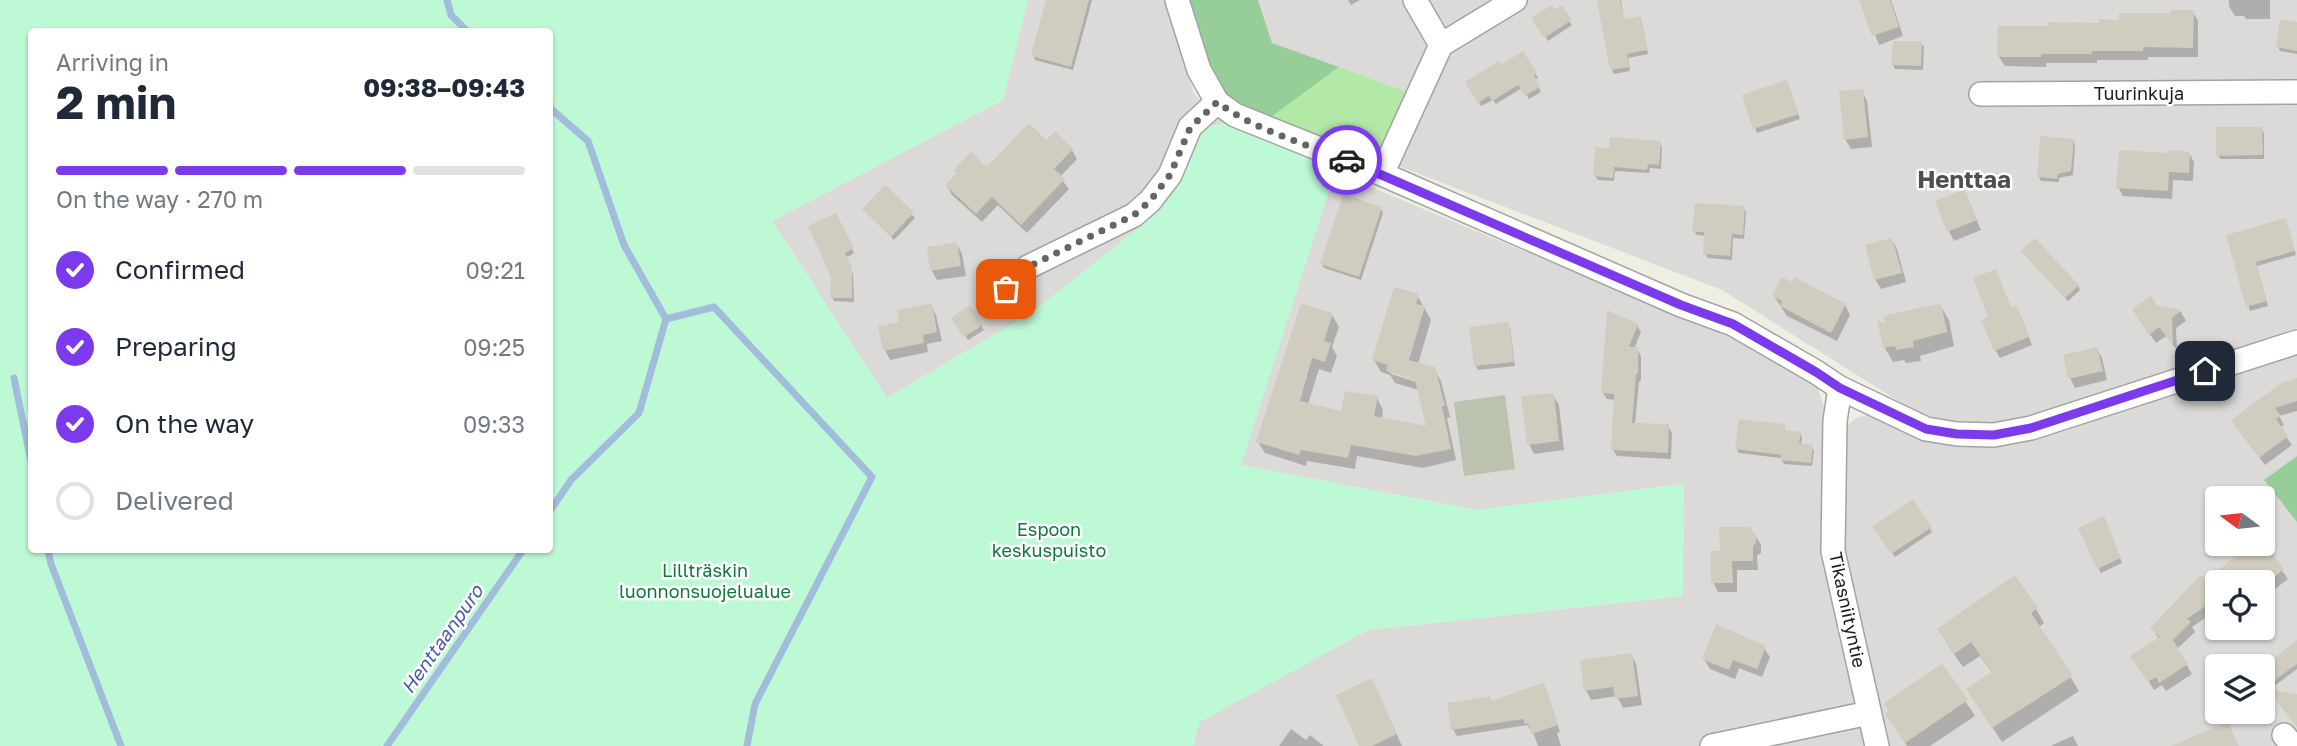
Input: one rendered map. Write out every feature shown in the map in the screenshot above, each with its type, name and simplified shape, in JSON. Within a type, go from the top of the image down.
[{"type":"street","points":[[1177,0],[1199,70],[1217,102],[1235,115],[1382,174],[1681,305],[1733,324],[1840,388],[1926,429],[1957,434],[1994,435],[2031,428],[2297,342]]},
{"type":"street","points":[[1415,0],[1441,46]]},
{"type":"street","points":[[1382,174],[1441,46],[1515,0]]},
{"type":"street","name":"Tuurinkuja","points":[[1982,94],[2297,92]]},
{"type":"street","points":[[1006,289],[1028,267],[1134,215],[1150,201],[1170,175],[1190,128],[1217,102]]},
{"type":"street","name":"Tikasniityntie","points":[[1840,388],[1835,421],[1833,551],[1877,746]]},
{"type":"street","points":[[1712,746],[1869,713]]},
{"type":"shaded area","points":[[1028,0],[1171,0],[1193,92],[1226,123],[1205,127],[1178,185],[1153,217],[1034,311],[887,398],[772,221],[1003,100]]},
{"type":"shaded area","points":[[1258,0],[2297,0],[2297,328],[2045,413],[1962,428],[1914,411],[1722,290],[1375,157],[1407,92],[1272,43]]},
{"type":"shaded area","points":[[1336,169],[1366,185],[1744,343],[1816,382],[1825,410],[1868,746],[1193,746],[1199,722],[1368,630],[1683,596],[1683,484],[1477,510],[1240,465]]},
{"type":"shaded area","points":[[2297,349],[2297,456],[2265,480],[2270,486],[2205,486],[2205,556],[2275,556],[2275,493],[2297,522],[2297,746],[1886,746],[1841,548],[1842,440],[1849,424],[1858,417],[1868,415],[1885,420],[1921,439],[1952,446],[2012,443]]},
{"type":"shaded area","points":[[1505,395],[1515,469],[1464,476],[1454,402]]},
{"type":"green space","name":"Espoon keskuspuisto","points":[[0,0],[1028,0],[1003,100],[772,221],[887,398],[1034,311],[1152,217],[1178,185],[1195,144],[1206,127],[1226,123],[1336,169],[1241,465],[1477,510],[1684,484],[1683,596],[1368,630],[1200,722],[1193,746],[0,746]]},
{"type":"green space","points":[[1188,0],[1258,0],[1272,43],[1339,67],[1267,120],[1250,113],[1219,91],[1199,45]]},
{"type":"green space","points":[[1339,67],[1407,92],[1375,157],[1363,160],[1267,120]]},
{"type":"green space","points":[[2297,456],[2297,522],[2275,494],[2275,486],[2269,486],[2264,480]]},
{"type":"building","points":[[1046,0],[1089,0],[1071,67],[1031,56]]},
{"type":"building","points":[[1597,0],[1620,0],[1624,19],[1641,16],[1647,50],[1627,54],[1629,67],[1610,70]]},
{"type":"building","points":[[1859,0],[1890,0],[1899,27],[1872,36]]},
{"type":"building","points":[[1552,5],[1554,10],[1562,5],[1572,20],[1544,38],[1531,18]]},
{"type":"building","points":[[2171,10],[2194,10],[2193,48],[2143,47],[2143,51],[1997,57],[1998,26],[2048,26],[2048,22],[2099,23],[2099,19],[2119,20],[2119,13],[2171,13]]},
{"type":"building","points":[[2280,19],[2297,22],[2297,51],[2276,47]]},
{"type":"building","points":[[1893,41],[1922,41],[1921,66],[1891,65]]},
{"type":"building","points":[[1523,51],[1537,73],[1534,75],[1540,87],[1525,96],[1518,85],[1492,101],[1489,96],[1478,103],[1465,82],[1498,61],[1501,65]]},
{"type":"building","points":[[1787,80],[1799,114],[1753,129],[1742,95]]},
{"type":"building","points":[[1863,89],[1868,137],[1844,140],[1839,91]]},
{"type":"building","points":[[1029,123],[1046,140],[1055,131],[1073,149],[1054,169],[1065,179],[1021,225],[992,197],[976,214],[945,185],[957,173],[953,171],[971,152],[987,167]]},
{"type":"building","points":[[2216,127],[2262,127],[2263,155],[2216,156]]},
{"type":"building","points":[[2040,136],[2074,139],[2071,171],[2058,174],[2057,179],[2037,177]]},
{"type":"building","points":[[1610,137],[1661,141],[1659,165],[1648,164],[1647,170],[1614,167],[1613,178],[1593,176],[1595,147],[1609,148]]},
{"type":"building","points":[[2119,150],[2190,152],[2189,173],[2169,172],[2168,191],[2116,188]]},
{"type":"building","points":[[885,185],[914,212],[891,237],[862,209]]},
{"type":"building","points":[[1965,189],[1977,220],[1947,232],[1935,201]]},
{"type":"building","points":[[1343,194],[1382,207],[1359,277],[1320,264]]},
{"type":"building","points":[[1695,203],[1745,206],[1743,235],[1732,234],[1730,256],[1703,254],[1704,232],[1692,232]]},
{"type":"building","points":[[836,213],[854,248],[845,253],[852,268],[852,298],[830,298],[831,277],[808,226]]},
{"type":"building","points":[[2286,218],[2295,251],[2256,262],[2267,301],[2246,307],[2226,235]]},
{"type":"building","points":[[1892,238],[1902,273],[1874,280],[1865,245]]},
{"type":"building","points":[[2035,238],[2079,285],[2065,298],[2021,251]]},
{"type":"building","points":[[957,242],[961,266],[930,271],[927,247]]},
{"type":"building","points":[[1996,269],[2011,308],[2017,306],[2029,337],[1994,351],[1981,320],[1988,317],[1973,278]]},
{"type":"building","points":[[1782,277],[1792,282],[1794,277],[1846,304],[1831,333],[1780,306],[1782,301],[1772,296]]},
{"type":"building","points":[[1394,287],[1419,294],[1416,304],[1425,306],[1409,360],[1435,367],[1445,406],[1442,406],[1451,449],[1416,456],[1351,445],[1348,458],[1301,450],[1299,455],[1256,442],[1301,303],[1333,313],[1324,341],[1331,343],[1325,362],[1312,358],[1300,401],[1341,411],[1345,391],[1378,396],[1374,416],[1426,426],[1415,380],[1386,371],[1388,365],[1372,360]]},
{"type":"building","points":[[2151,296],[2158,306],[2182,310],[2172,318],[2173,345],[2159,327],[2149,335],[2132,309]]},
{"type":"building","points":[[932,303],[937,332],[923,335],[924,343],[883,351],[878,326],[899,322],[897,310]]},
{"type":"building","points":[[1941,303],[1947,332],[1913,341],[1914,347],[1896,350],[1895,346],[1883,348],[1877,319],[1885,324],[1883,316]]},
{"type":"building","points":[[970,305],[983,325],[964,337],[951,318]]},
{"type":"building","points":[[1607,310],[1638,324],[1629,347],[1638,347],[1632,423],[1669,424],[1668,453],[1611,450],[1614,394],[1601,393]]},
{"type":"building","points":[[1509,322],[1514,362],[1474,366],[1469,327]]},
{"type":"building","points":[[2097,347],[2103,371],[2068,379],[2063,355]]},
{"type":"building","points":[[2297,378],[2297,401],[2275,408],[2281,416],[2276,419],[2288,436],[2259,458],[2231,420],[2283,382]]},
{"type":"building","points":[[1554,393],[1559,441],[1527,445],[1521,396]]},
{"type":"building","points":[[1739,419],[1785,424],[1785,430],[1801,432],[1799,443],[1813,445],[1811,463],[1780,460],[1781,455],[1735,449]]},
{"type":"building","points":[[1913,499],[1932,527],[1891,554],[1872,526]]},
{"type":"building","points":[[2104,516],[2121,558],[2097,569],[2078,528]]},
{"type":"building","points":[[1719,527],[1749,527],[1756,534],[1753,561],[1732,561],[1733,583],[1711,583],[1711,551],[1720,551]]},
{"type":"building","points":[[2236,556],[2274,556],[2284,569],[2275,576],[2275,570],[2218,570]]},
{"type":"building","points":[[2015,575],[2038,608],[2031,613],[2073,676],[1992,728],[1966,689],[1992,672],[1971,642],[1954,654],[1937,629]]},
{"type":"building","points":[[2201,575],[2205,580],[2205,606],[2187,619],[2191,622],[2173,640],[2188,664],[2159,683],[2156,677],[2148,682],[2130,656],[2160,637],[2150,628]]},
{"type":"building","points":[[1716,624],[1766,646],[1757,669],[1733,660],[1729,670],[1702,659]]},
{"type":"building","points":[[2297,640],[2297,664],[2275,680],[2275,657]]},
{"type":"building","points":[[1632,653],[1638,696],[1615,699],[1613,687],[1584,691],[1580,660]]},
{"type":"building","points":[[1942,663],[1968,700],[1905,743],[1885,714],[1889,711],[1884,703]]},
{"type":"building","points":[[1372,678],[1397,734],[1372,746],[1359,746],[1336,695]]},
{"type":"building","points":[[1544,683],[1558,725],[1532,734],[1528,723],[1525,724],[1523,719],[1451,730],[1447,703],[1490,696],[1491,701]]},
{"type":"building","points":[[2275,690],[2297,694],[2297,727],[2275,699]]},
{"type":"building","points":[[2229,724],[2239,746],[2171,746]]},
{"type":"waterway","name":"Henttaanpuro","points":[[447,0],[451,15],[464,28]]},
{"type":"waterway","name":"Henttaanpuro","points":[[553,111],[588,141],[624,245],[666,319],[639,413],[571,480],[553,507]]},
{"type":"waterway","points":[[666,319],[714,307],[872,477],[755,704],[747,746]]},
{"type":"waterway","points":[[14,378],[28,446]]},
{"type":"waterway","points":[[49,553],[121,746]]},
{"type":"waterway","name":"Henttaanpuro","points":[[387,746],[521,553]]},
{"type":"way so far","points":[[1006,289],[1028,267],[1114,226],[1134,215],[1150,201],[1170,175],[1190,128],[1217,102],[1253,124],[1347,160]]},
{"type":"district","name":"Henttaa","points":[[1964,180]]},
{"type":"route","points":[[1347,160],[1681,305],[1733,324],[1840,388],[1926,429],[1957,434],[1994,435],[2012,432],[2205,371]]},
{"type":"park label","name":"Lillträskin luonnonsuojelualue","points":[[705,581]]}]
